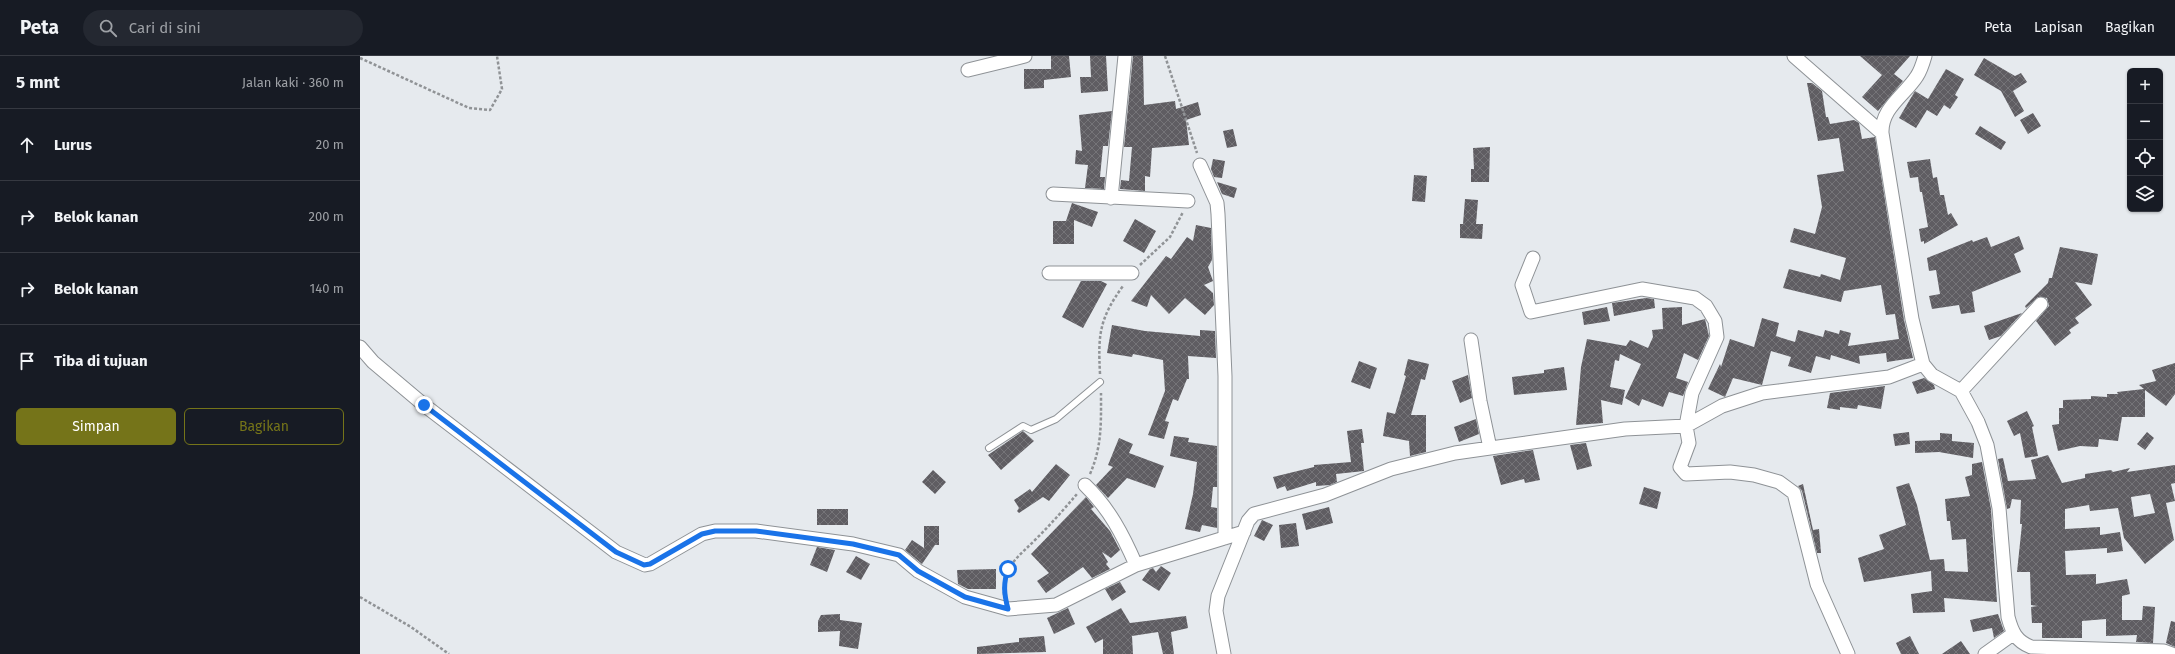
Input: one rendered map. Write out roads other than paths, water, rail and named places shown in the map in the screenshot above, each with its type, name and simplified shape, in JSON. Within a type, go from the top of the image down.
[{"type":"street","points":[[968,70],[1025,56]]},
{"type":"street","points":[[1111,198],[1125,56]]},
{"type":"street","points":[[1794,56],[1882,133]]},
{"type":"street","points":[[1925,56],[1917,76],[1887,112],[1882,125],[1882,133],[1912,319],[1923,364],[1932,375],[1961,391],[1978,422],[1987,445],[1999,508],[2008,617],[2013,634],[2022,644],[2031,647],[2164,651],[2172,654]]},
{"type":"street","points":[[1200,165],[1216,203],[1218,214],[1225,376],[1225,538]]},
{"type":"street","points":[[1053,194],[1188,201]]},
{"type":"street","points":[[1533,258],[1522,285],[1532,312],[1642,289],[1695,298],[1706,306],[1715,321],[1717,337],[1692,393],[1686,426],[1689,443],[1680,467],[1686,474],[1730,472],[1754,475],[1779,482],[1794,493],[1817,584],[1848,654]]},
{"type":"street","points":[[1049,273],[1132,273]]},
{"type":"street","points":[[1961,391],[2040,304]]},
{"type":"street","points":[[1471,340],[1480,401],[1490,448]]},
{"type":"street","points":[[360,346],[373,362],[424,405],[616,552],[644,565],[657,562],[702,534],[715,531],[756,531],[853,544],[899,555],[918,571],[965,597],[1008,609],[1056,605],[1136,565],[1199,544],[1244,532]]},
{"type":"street","points":[[1224,654],[1216,611],[1218,596],[1248,521],[1254,514],[1325,495],[1391,469],[1455,453],[1625,430],[1686,426],[1722,406],[1762,393],[1889,377],[1923,364]]},
{"type":"street","points":[[1085,485],[1098,498],[1113,518],[1136,565]]},
{"type":"street","points":[[1985,654],[2013,634]]},
{"type":"lane","points":[[989,448],[1023,426],[1031,430],[1056,419],[1100,382]]}]
